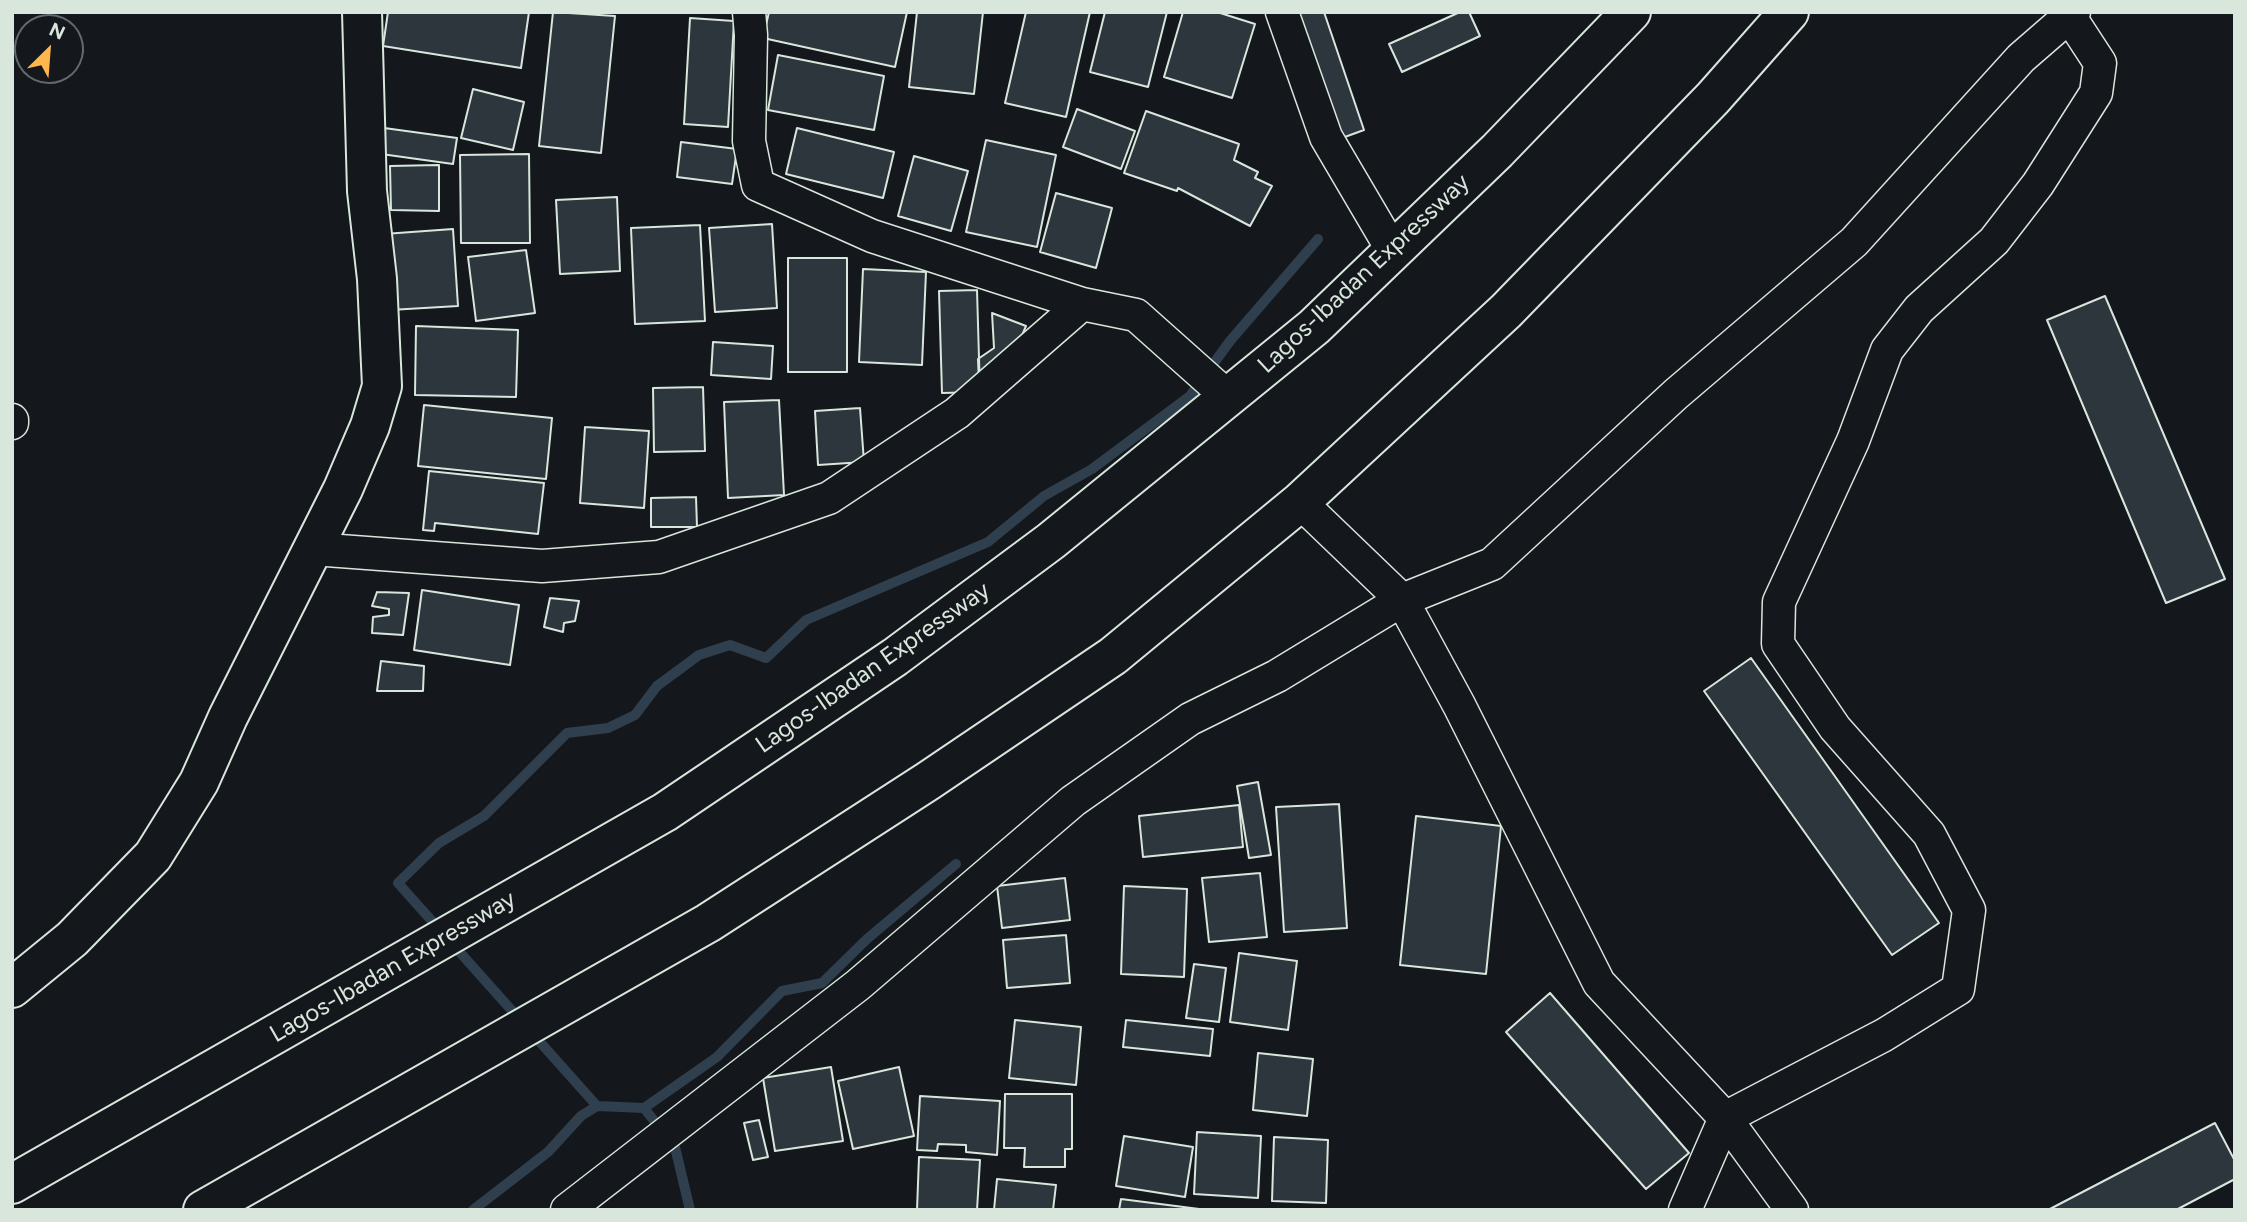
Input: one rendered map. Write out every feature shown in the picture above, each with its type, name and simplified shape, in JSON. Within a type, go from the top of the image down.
[{"type":"main road","points":[[12,988],[72,939],[153,856],[199,782],[228,717],[343,489],[370,426],[382,386],[377,279],[365,151],[362,12]]},
{"type":"main road","name":"Lagos-Ibadan Expressway","points":[[12,1184],[665,812],[895,657],[1051,541],[1314,327],[1497,152],[1631,12]]},
{"type":"main road","points":[[203,1210],[708,923],[905,796],[1113,656],[1300,502],[1507,311],[1713,98],[1789,12]]},
{"type":"street","points":[[749,12],[749,141],[758,185],[872,236],[1082,304],[1136,315],[1228,397]]},
{"type":"street","points":[[1282,12],[1326,137],[1393,251]]},
{"type":"street","points":[[566,1210],[858,985],[1073,801],[1190,719],[1277,676],[1402,600],[1492,564],[1676,394],[1854,242],[2021,58],[2072,15],[2100,63],[2096,93],[2038,184],[1994,241],[1919,309],[1887,350],[1853,441],[1779,602],[1778,644],[1835,728],[1929,834],[1969,910],[1958,989],[1884,1035],[1726,1118],[1685,1210]]},
{"type":"street","points":[[313,549],[542,566],[659,557],[829,499],[957,413],[1082,304]]},
{"type":"street","points":[[1300,502],[1402,600],[1459,705],[1599,983],[1726,1118],[1792,1210]]},
{"type":"building","points":[[388,12],[529,12],[521,68],[383,46]]},
{"type":"building","points":[[553,12],[615,16],[601,153],[539,146]]},
{"type":"building","points":[[769,12],[907,12],[895,67],[763,38]]},
{"type":"building","points":[[917,12],[983,12],[974,94],[909,87]]},
{"type":"building","points":[[1026,12],[1090,12],[1066,117],[1005,103]]},
{"type":"building","points":[[1105,12],[1167,12],[1148,87],[1090,72]]},
{"type":"building","points":[[1183,12],[1217,12],[1255,24],[1232,98],[1164,77]]},
{"type":"building","points":[[1289,12],[1324,12],[1364,130],[1342,138],[1305,30],[1296,33]]},
{"type":"building","points":[[1460,12],[1469,12],[1480,36],[1402,72],[1389,44]]},
{"type":"building","points":[[690,18],[734,21],[728,127],[684,124]]},
{"type":"building","points":[[778,55],[884,76],[874,130],[768,110]]},
{"type":"building","points":[[473,89],[524,102],[513,150],[461,138]]},
{"type":"building","points":[[1077,109],[1135,131],[1121,169],[1063,147]]},
{"type":"building","points":[[1146,111],[1239,144],[1234,160],[1258,172],[1255,178],[1272,186],[1250,226],[1178,188],[1177,191],[1124,173]]},
{"type":"building","points":[[377,127],[457,138],[453,164],[374,153]]},
{"type":"building","points":[[797,128],[894,152],[883,198],[786,174]]},
{"type":"building","points":[[986,140],[1056,155],[1037,247],[966,232]]},
{"type":"building","points":[[681,142],[737,149],[732,184],[677,177]]},
{"type":"building","points":[[529,154],[530,243],[461,243],[460,155]]},
{"type":"building","points":[[914,156],[968,171],[951,231],[898,216]]},
{"type":"building","points":[[439,165],[439,211],[391,210],[390,166]]},
{"type":"building","points":[[1056,193],[1112,208],[1096,268],[1040,252]]},
{"type":"building","points":[[617,197],[620,271],[560,274],[556,200]]},
{"type":"building","points":[[772,224],[777,308],[715,312],[709,228]]},
{"type":"building","points":[[700,225],[705,321],[635,324],[631,228]]},
{"type":"building","points":[[453,229],[458,306],[390,310],[384,234]]},
{"type":"building","points":[[526,250],[535,313],[476,321],[468,257]]},
{"type":"building","points":[[788,258],[847,258],[847,372],[788,372]]},
{"type":"building","points":[[863,269],[926,272],[922,365],[859,362]]},
{"type":"building","points":[[977,290],[980,392],[942,393],[939,291]]},
{"type":"building","points":[[2105,296],[2225,579],[2166,603],[2047,320]]},
{"type":"building","points":[[992,313],[1026,326],[1013,357],[979,384],[978,359],[994,348]]},
{"type":"building","points":[[416,326],[518,330],[516,397],[415,395]]},
{"type":"building","points":[[713,342],[773,346],[771,379],[711,375]]},
{"type":"building","points":[[703,387],[705,451],[654,452],[653,388]]},
{"type":"building","points":[[779,400],[784,495],[728,498],[724,402]]},
{"type":"building","points":[[424,405],[552,418],[546,479],[418,466]]},
{"type":"building","points":[[860,408],[864,462],[818,465],[815,411]]},
{"type":"building","points":[[585,427],[649,431],[644,508],[580,503]]},
{"type":"building","points":[[429,471],[544,483],[538,534],[435,523],[434,531],[423,530]]},
{"type":"building","points":[[696,497],[697,527],[651,527],[651,498]]},
{"type":"building","points":[[422,590],[519,605],[510,665],[414,650]]},
{"type":"building","points":[[377,592],[409,593],[403,635],[372,633],[373,617],[389,615],[389,609],[372,606]]},
{"type":"building","points":[[550,598],[579,601],[575,621],[564,623],[563,632],[544,627]]},
{"type":"building","points":[[1751,658],[1939,923],[1892,955],[1704,691]]},
{"type":"building","points":[[381,661],[424,666],[423,691],[377,691]]},
{"type":"building","points":[[1258,782],[1271,855],[1249,858],[1237,786]]},
{"type":"building","points":[[1339,804],[1347,928],[1284,932],[1276,807]]},
{"type":"building","points":[[1239,805],[1243,847],[1143,857],[1139,816]]},
{"type":"building","points":[[1416,816],[1501,826],[1486,974],[1400,965]]},
{"type":"building","points":[[1260,873],[1267,937],[1209,942],[1202,878]]},
{"type":"building","points":[[1065,878],[1070,920],[1002,928],[997,886]]},
{"type":"building","points":[[1124,886],[1187,889],[1184,977],[1121,974]]},
{"type":"building","points":[[1066,935],[1070,983],[1007,988],[1003,940]]},
{"type":"building","points":[[1239,953],[1297,961],[1288,1030],[1230,1022]]},
{"type":"building","points":[[1194,964],[1226,968],[1219,1022],[1186,1018]]},
{"type":"building","points":[[1550,993],[1689,1153],[1646,1189],[1506,1032]]},
{"type":"building","points":[[1015,1020],[1081,1027],[1076,1085],[1009,1078]]},
{"type":"building","points":[[1126,1020],[1213,1029],[1210,1056],[1123,1047]]},
{"type":"building","points":[[1258,1053],[1313,1059],[1307,1116],[1253,1110]]},
{"type":"building","points":[[831,1067],[843,1141],[775,1151],[763,1078]]},
{"type":"building","points":[[899,1067],[914,1136],[853,1149],[838,1081]]},
{"type":"building","points":[[1005,1094],[1072,1094],[1072,1149],[1065,1149],[1065,1167],[1024,1167],[1025,1148],[1004,1148]]},
{"type":"building","points":[[920,1096],[1000,1101],[997,1155],[966,1152],[966,1145],[938,1144],[937,1151],[917,1150]]},
{"type":"building","points":[[759,1120],[768,1157],[753,1160],[744,1123]]},
{"type":"building","points":[[2215,1123],[2235,1161],[2235,1179],[2176,1210],[2048,1210]]},
{"type":"building","points":[[1197,1132],[1261,1136],[1258,1198],[1194,1194]]},
{"type":"building","points":[[1124,1136],[1193,1147],[1185,1197],[1116,1186]]},
{"type":"building","points":[[1274,1137],[1328,1140],[1326,1203],[1272,1201]]},
{"type":"building","points":[[919,1157],[980,1160],[977,1210],[917,1210]]},
{"type":"building","points":[[997,1179],[1056,1185],[1053,1210],[994,1210]]},
{"type":"building","points":[[1121,1199],[1207,1210],[1119,1210]]},
{"type":"waterway","points":[[690,1210],[675,1147],[644,1108],[597,1106],[398,883],[439,843],[484,816],[567,733],[608,728],[635,715],[657,686],[699,655],[730,645],[766,658],[806,620],[988,542],[1044,496],[1092,469],[1190,396],[1230,341],[1318,239]]},
{"type":"waterway","points":[[644,1108],[717,1057],[782,991],[822,983],[867,939],[956,864]]},
{"type":"waterway","points":[[473,1210],[548,1152],[581,1116],[597,1106]]}]
